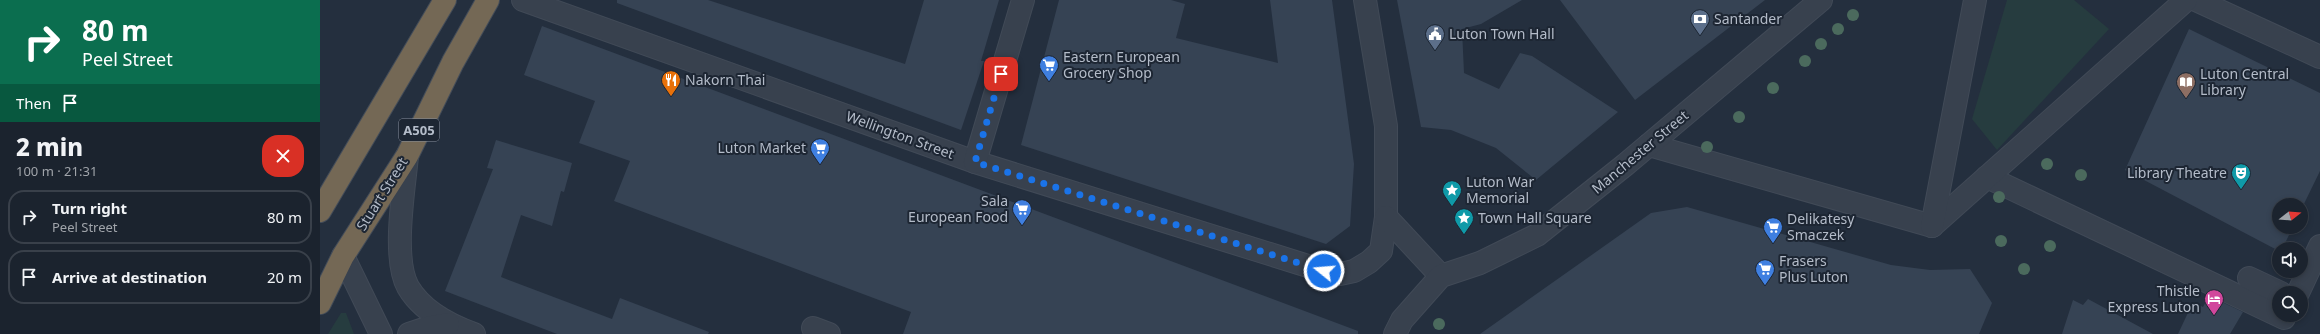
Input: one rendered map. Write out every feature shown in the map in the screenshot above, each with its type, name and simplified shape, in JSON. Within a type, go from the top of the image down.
[{"type":"highway","points":[[320,211],[445,0]]},
{"type":"highway","name":"Stuart Street","points":[[320,303],[343,256],[407,156],[453,62],[488,0]]},
{"type":"street","name":"Wellington Street","points":[[523,0],[975,162],[1324,271],[1340,274],[1354,271],[1369,262],[1381,251],[1386,217],[1386,126],[1366,0]]},
{"type":"street","points":[[975,162],[1023,0]]},
{"type":"street","name":"Manchester Street","points":[[1441,276],[1480,263],[1537,235],[1649,145],[1821,0]]},
{"type":"street","points":[[1932,226],[1975,0]]},
{"type":"street","points":[[1932,226],[2186,0]]},
{"type":"street","points":[[2196,0],[2320,57]]},
{"type":"street","points":[[1649,145],[1932,226]]},
{"type":"street","points":[[407,156],[398,238],[407,285],[420,303],[448,324],[474,334]]},
{"type":"street","points":[[1987,177],[2272,317]]},
{"type":"street","points":[[1386,217],[1441,276],[1402,320],[1395,334]]},
{"type":"street","points":[[2301,286],[2320,246]]},
{"type":"street","points":[[343,256],[381,334]]},
{"type":"street","points":[[2250,278],[2272,288]]},
{"type":"street","points":[[409,334],[427,328],[448,324]]},
{"type":"green space","points":[[2007,0],[2074,0],[2109,29],[1997,150],[1972,119]]},
{"type":"green space","points":[[341,313],[346,313],[354,334],[328,334]]},
{"type":"building","points":[[617,0],[708,0],[905,64],[924,0],[999,0],[981,61],[984,61],[961,130],[617,3]]},
{"type":"building","points":[[1059,0],[1171,0],[1185,4],[1176,38],[1278,63],[1270,0],[1332,0],[1354,164],[1350,226],[1326,244],[1021,145]]},
{"type":"building","points":[[1397,0],[1522,0],[1481,24],[1462,29],[1464,73],[1499,89],[1520,53],[1532,56],[1618,112],[1536,180],[1496,148],[1451,130],[1421,127]]},
{"type":"building","points":[[1560,0],[1765,0],[1635,100]]},
{"type":"building","points":[[542,26],[1358,331],[1358,334],[903,334],[911,312],[614,201],[630,161],[579,143],[595,101],[524,75]]},
{"type":"building","points":[[2189,29],[2320,93],[2320,171],[2307,198],[2272,198],[2272,234],[2290,234],[2286,242],[2272,242],[2272,247],[2125,170]]},
{"type":"building","points":[[496,140],[572,163],[564,192],[561,191],[552,226],[521,215],[501,277],[612,319],[620,298],[709,332],[708,334],[557,334],[445,291],[493,169],[487,168]]},
{"type":"building","name":"Frasers Plus Luton","points":[[1687,207],[1891,265],[1930,270],[1970,269],[1992,303],[1979,334],[1480,334],[1651,213]]},
{"type":"building","name":"Thistle Express Luton","points":[[2209,296],[2243,312],[2230,334],[2178,334],[2193,302],[2203,307]]},
{"type":"building","name":"Thistle Express Luton","points":[[2088,299],[2153,334],[2062,334],[2073,300],[2083,305]]},
{"type":"place","name":"Santander","points":[[1700,36]]},
{"type":"place","name":"Luton Town Hall","points":[[1435,51]]},
{"type":"place","name":"Eastern European Grocery Shop","points":[[1049,82]]},
{"type":"place","name":"Nakorn Thai","points":[[671,97]]},
{"type":"place","name":"Luton Central Library","points":[[2186,99]]},
{"type":"place","name":"Luton Market","points":[[820,165]]},
{"type":"place","name":"Library Theatre","points":[[2241,190]]},
{"type":"place","name":"Luton War Memorial","points":[[1452,207]]},
{"type":"place","name":"Sala European Food","points":[[1022,226]]},
{"type":"place","name":"Town Hall Square","points":[[1464,235]]},
{"type":"place","name":"Delikatesy Smaczek","points":[[1773,244]]},
{"type":"place","name":"Frasers Plus Luton","points":[[1765,286]]},
{"type":"place","name":"Thistle Express Luton","points":[[2214,316]]},
{"type":"route","points":[[1001,74],[975,162],[1324,271]]}]
